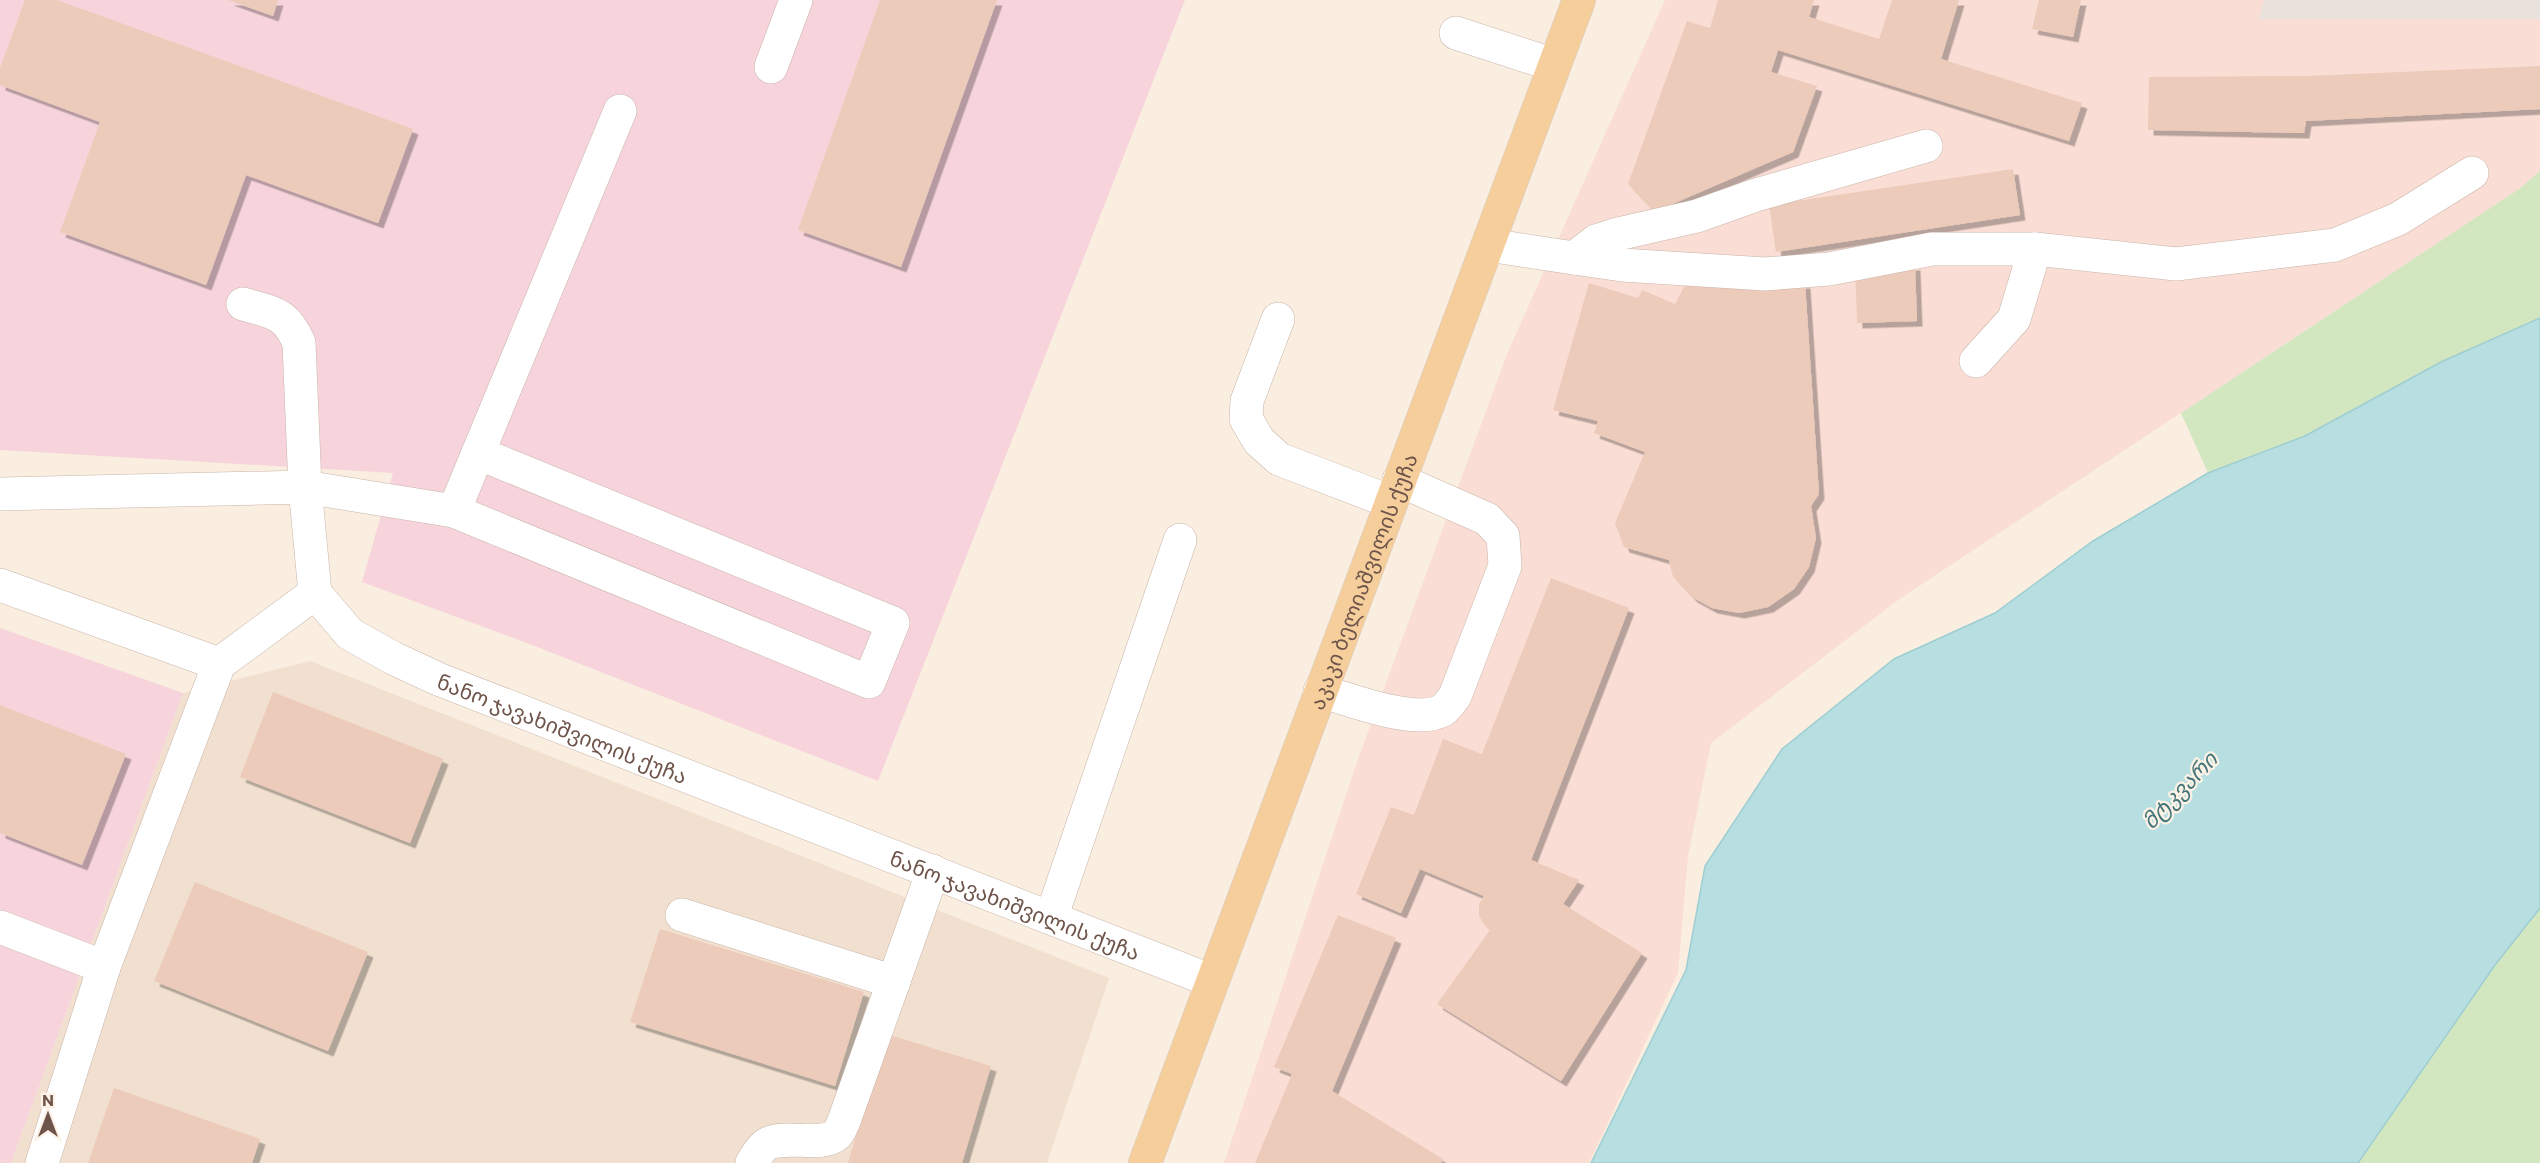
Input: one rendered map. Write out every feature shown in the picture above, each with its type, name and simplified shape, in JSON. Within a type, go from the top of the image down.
[{"type":"main road","name":"აკაკი ბელიაშვილის ქუჩა","points":[[1145,1163],[1579,0]]},
{"type":"street","points":[[771,67],[796,0]]},
{"type":"street","points":[[1456,33],[1554,65]]},
{"type":"street","points":[[454,511],[620,111]]},
{"type":"street","points":[[1574,258],[1596,241],[1697,216],[1756,195],[1926,146]]},
{"type":"street","points":[[1488,245],[1622,265],[1765,274],[1830,269],[1932,249],[2035,249],[2176,264],[2336,245],[2398,219],[2472,173]]},
{"type":"street","points":[[1976,360],[2014,319],[2035,249]]},
{"type":"street","points":[[42,1163],[104,967],[219,664],[315,593],[305,487],[299,343],[292,326],[279,315],[243,304]]},
{"type":"street","points":[[1278,319],[1247,401],[1246,419],[1259,441],[1280,459],[1487,519],[1503,536],[1505,566],[1455,696],[1442,710],[1422,715],[1402,715],[1320,691]]},
{"type":"street","points":[[0,494],[305,487],[454,511],[869,682],[893,623],[478,453]]},
{"type":"street","points":[[1051,918],[1180,540]]},
{"type":"street","points":[[0,585],[219,664]]},
{"type":"street","name":"ნანო ჯავახიშვილის ქუჩა","points":[[315,593],[350,634],[420,671],[1212,981]]},
{"type":"street","points":[[752,1163],[768,1143],[789,1140],[823,1140],[836,1135],[844,1121],[933,871]]},
{"type":"street","points":[[682,915],[894,982]]},
{"type":"street","points":[[0,927],[104,967]]},
{"type":"shaded area","points":[[0,0],[1185,0],[878,781],[527,643],[362,582],[393,473],[0,450]]},
{"type":"shaded area","points":[[1665,0],[2264,0],[2260,19],[2540,19],[2540,171],[2519,189],[1898,600],[1711,743],[1688,856],[1678,973],[1589,1163],[1224,1163],[1358,759],[1507,354]]},
{"type":"shaded area","points":[[2264,0],[2540,0],[2540,19],[2259,19]]},
{"type":"shaded area","points":[[0,628],[183,693],[11,1163],[0,1163]]},
{"type":"shaded area","points":[[310,661],[1109,978],[1047,1163],[11,1163],[183,693]]},
{"type":"green space","points":[[2540,171],[2540,318],[2441,362],[2305,436],[2208,473],[2181,413],[2519,189]]},
{"type":"green space","points":[[2540,908],[2540,1163],[2358,1163],[2495,965]]},
{"type":"water","name":"მტკვარი","points":[[2540,318],[2540,908],[2495,965],[2358,1163],[1591,1163],[1686,970],[1705,866],[1782,749],[1894,659],[1995,613],[2093,541],[2208,473],[2305,436],[2441,362]]},
{"type":"building","points":[[25,0],[57,0],[413,129],[378,223],[246,175],[206,285],[60,232],[100,122],[0,85],[0,68]]},
{"type":"building","points":[[228,0],[278,0],[273,16]]},
{"type":"building","points":[[880,0],[997,0],[901,267],[798,230]]},
{"type":"building","points":[[1718,0],[1814,0],[1809,17],[1879,39],[1892,0],[1959,0],[1941,59],[2082,103],[2069,141],[1778,50],[1771,72],[1817,86],[1793,152],[1654,212],[1628,184],[1687,21],[1710,28]]},
{"type":"building","points":[[2039,0],[2081,0],[2073,37],[2032,29]]},
{"type":"building","points":[[2540,66],[2540,109],[2306,121],[2304,133],[2148,130],[2149,77],[2307,76]]},
{"type":"building","points":[[2013,169],[2020,215],[1776,252],[1769,205]]},
{"type":"building","points":[[1915,265],[1917,321],[1857,323],[1855,267]]},
{"type":"building","points":[[1589,283],[1638,298],[1642,290],[1675,304],[1685,285],[1805,283],[1819,494],[1811,506],[1816,538],[1809,567],[1794,589],[1768,607],[1739,613],[1712,608],[1692,597],[1673,577],[1669,560],[1624,547],[1615,523],[1645,452],[1594,433],[1598,421],[1553,410]]},
{"type":"building","points":[[1551,578],[1629,608],[1531,860],[1579,880],[1563,904],[1642,953],[1561,1081],[1437,1004],[1490,930],[1479,916],[1479,904],[1484,896],[1420,869],[1401,913],[1356,894],[1391,807],[1414,815],[1443,739],[1482,754]]},
{"type":"building","points":[[273,692],[443,759],[410,843],[240,777]]},
{"type":"building","points":[[0,705],[126,754],[82,865],[0,833]]},
{"type":"building","points":[[195,882],[368,952],[328,1051],[154,981]]},
{"type":"building","points":[[1338,915],[1396,938],[1332,1091],[1443,1159],[1441,1163],[1255,1163],[1292,1074],[1274,1067]]},
{"type":"building","points":[[660,929],[864,992],[835,1086],[630,1022]]},
{"type":"building","points":[[886,1034],[991,1066],[962,1163],[848,1163]]},
{"type":"building","points":[[114,1088],[260,1139],[252,1163],[88,1163]]}]
